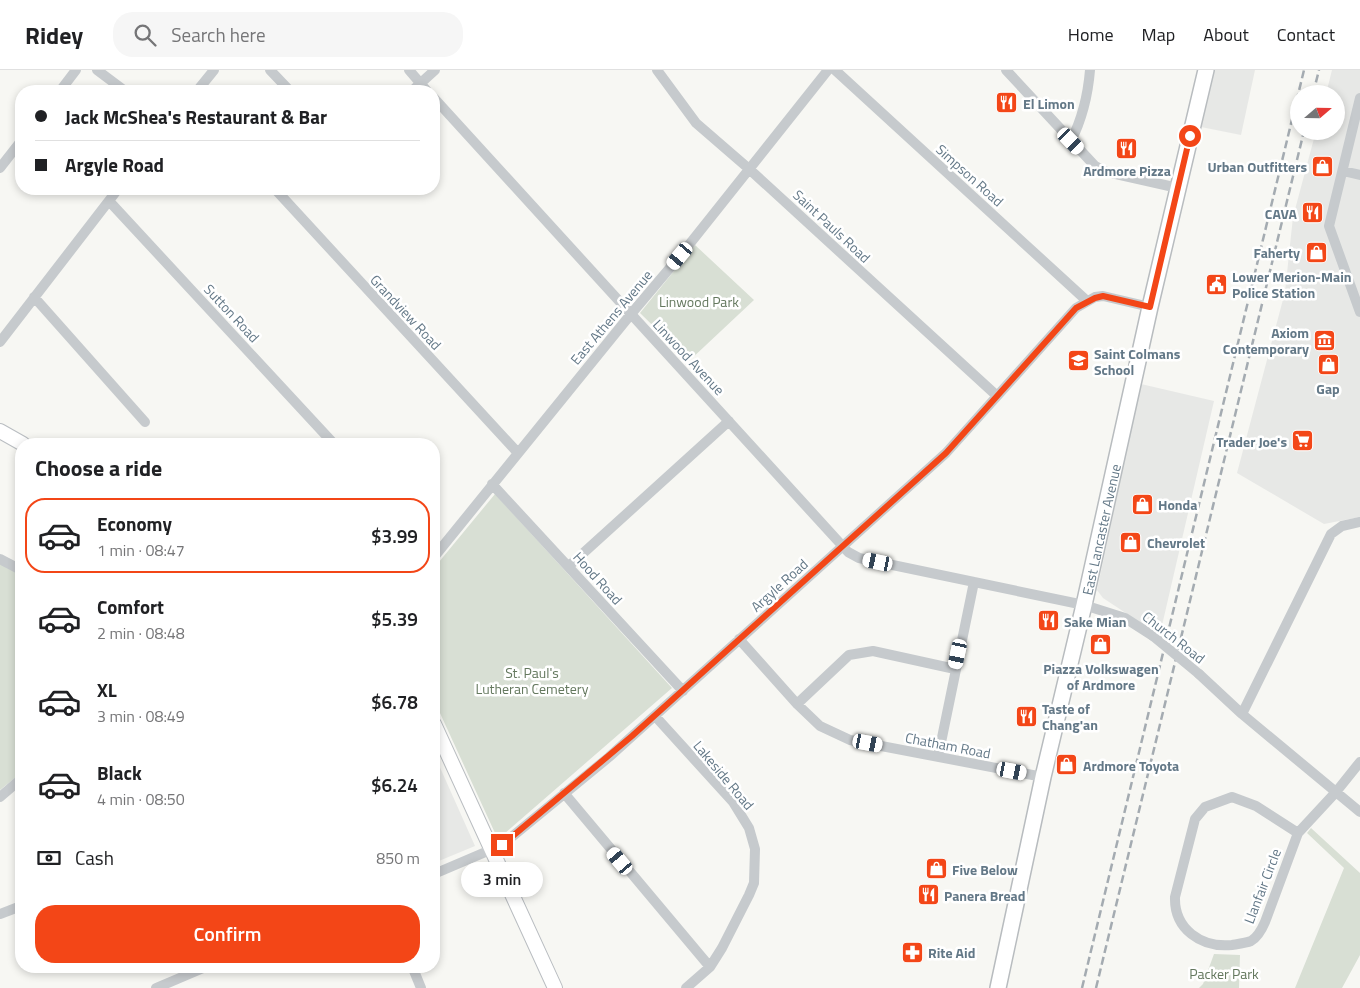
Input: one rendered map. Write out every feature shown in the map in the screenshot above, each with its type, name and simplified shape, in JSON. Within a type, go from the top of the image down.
[{"type":"highway","name":"East Lancaster Avenue","points":[[998,988],[1042,777],[1084,605],[1150,307],[1206,70]]},
{"type":"main road","points":[[0,431],[15,439]]},
{"type":"main road","points":[[440,737],[556,988]]},
{"type":"street","points":[[65,85],[76,70]]},
{"type":"street","points":[[97,70],[118,85]]},
{"type":"street","points":[[202,85],[214,70]]},
{"type":"street","points":[[270,70],[284,85]]},
{"type":"street","points":[[409,70],[422,85]]},
{"type":"street","points":[[426,85],[435,70]]},
{"type":"street","name":"Saint Pauls Road","points":[[658,70],[696,123],[748,168],[996,395]]},
{"type":"street","name":"East Athens Avenue","points":[[440,548],[680,256],[748,168],[828,70]]},
{"type":"street","name":"Simpson Road","points":[[835,70],[1087,301]]},
{"type":"street","points":[[1006,70],[1071,141],[1101,170],[1178,188]]},
{"type":"street","points":[[1071,141],[1086,101],[1090,70]]},
{"type":"street","points":[[1360,98],[1330,222],[1330,231],[1360,312]]},
{"type":"street","name":"Linwood Avenue","points":[[440,105],[729,421],[841,547]]},
{"type":"street","points":[[0,168],[15,149]]},
{"type":"street","points":[[1343,171],[1360,175]]},
{"type":"street","points":[[0,342],[114,195]]},
{"type":"street","name":"Grandview Road","points":[[281,195],[518,453]]},
{"type":"street","name":"Sutton Road","points":[[109,201],[328,438]]},
{"type":"street","points":[[1087,301],[1103,296],[1150,307]]},
{"type":"street","points":[[34,297],[145,422]]},
{"type":"street","name":"Argyle Road","points":[[440,871],[502,845],[655,716],[946,453],[1076,308],[1087,301]]},
{"type":"street","points":[[569,566],[729,421]]},
{"type":"street","name":"Hood Road","points":[[492,484],[683,691]]},
{"type":"street","points":[[1242,714],[1330,534],[1342,526],[1360,522]]},
{"type":"street","name":"Church Road","points":[[841,547],[859,558],[1084,605],[1125,618],[1153,636],[1199,674],[1242,714],[1360,812]]},
{"type":"street","points":[[0,559],[15,567]]},
{"type":"street","points":[[938,756],[974,582]]},
{"type":"street","name":"Chatham Road","points":[[739,640],[797,704],[820,726],[850,740],[1042,777]]},
{"type":"street","points":[[797,704],[849,655],[873,651],[955,669]]},
{"type":"street","name":"Lakeside Road","points":[[655,716],[733,802],[749,828],[755,849],[754,883],[749,895],[722,948],[710,967],[686,988]]},
{"type":"street","name":"Llanfair Circle","points":[[1298,833],[1256,806],[1232,797],[1205,806],[1195,819],[1175,897],[1174,904],[1182,926],[1195,937],[1211,944],[1224,946],[1252,941],[1266,922],[1298,833],[1336,792],[1360,762]]},
{"type":"street","points":[[0,797],[15,784]]},
{"type":"street","points":[[564,793],[710,967]]},
{"type":"street","points":[[0,914],[15,908]]},
{"type":"street","points":[[156,988],[191,973]]},
{"type":"street","points":[[415,973],[421,988]]},
{"type":"shaded area","points":[[1214,70],[1255,70],[1241,135],[1201,127]]},
{"type":"shaded area","points":[[1332,70],[1360,70],[1360,517],[1324,524],[1237,473],[1285,292],[1293,217],[1314,140],[1345,140],[1345,85],[1328,85]]},
{"type":"shaded area","points":[[1141,384],[1214,401],[1160,634],[1103,598],[1097,590]]},
{"type":"shaded area","points":[[440,767],[475,846],[440,861]]},
{"type":"green space","name":"Linwood Park","points":[[695,245],[754,300],[689,361],[640,313]]},
{"type":"green space","name":"St. Paul's Lutheran Cemetery","points":[[495,494],[672,688],[500,836],[495,833],[440,713],[440,561]]},
{"type":"green space","points":[[0,564],[15,572],[15,778],[0,790]]},
{"type":"green space","name":"Packer Park","points":[[1311,828],[1360,873],[1360,955],[1342,988],[1295,988],[1344,868],[1307,833]]},
{"type":"green space","name":"Packer Park","points":[[1214,954],[1240,955],[1239,988],[1199,988],[1203,984]]},
{"type":"railway","points":[[1082,988],[1304,70]]},
{"type":"railway","points":[[1315,85],[1319,70]]},
{"type":"railway","points":[[1096,988],[1302,140]]},
{"type":"place","name":"El Limon","points":[[1007,103]]},
{"type":"place","name":"Ardmore Pizza","points":[[1127,148]]},
{"type":"place","name":"Urban Outfitters","points":[[1323,166]]},
{"type":"place","name":"CAVA","points":[[1313,213]]},
{"type":"place","name":"Faherty","points":[[1316,252]]},
{"type":"place","name":"Lower Merion-Main Police Station","points":[[1216,284]]},
{"type":"place","name":"Axiom Contemporary","points":[[1325,340]]},
{"type":"place","name":"Saint Colmans School","points":[[1078,361]]},
{"type":"place","name":"Gap","points":[[1328,365]]},
{"type":"place","name":"Trader Joe's","points":[[1303,441]]},
{"type":"place","name":"Honda","points":[[1142,504]]},
{"type":"place","name":"Chevrolet","points":[[1131,542]]},
{"type":"place","name":"Sake Mian","points":[[1048,621]]},
{"type":"place","name":"Piazza Volkswagen of Ardmore","points":[[1101,645]]},
{"type":"place","name":"Taste of Chang'an","points":[[1026,716]]},
{"type":"place","name":"Ardmore Toyota","points":[[1067,765]]},
{"type":"place","name":"Five Below","points":[[936,869]]},
{"type":"place","name":"Panera Bread","points":[[928,895]]},
{"type":"place","name":"Rite Aid","points":[[912,952]]},
{"type":"route","points":[[502,845],[609,757],[946,453],[1076,308],[1087,301],[1103,296],[1150,307],[1190,136]]}]
